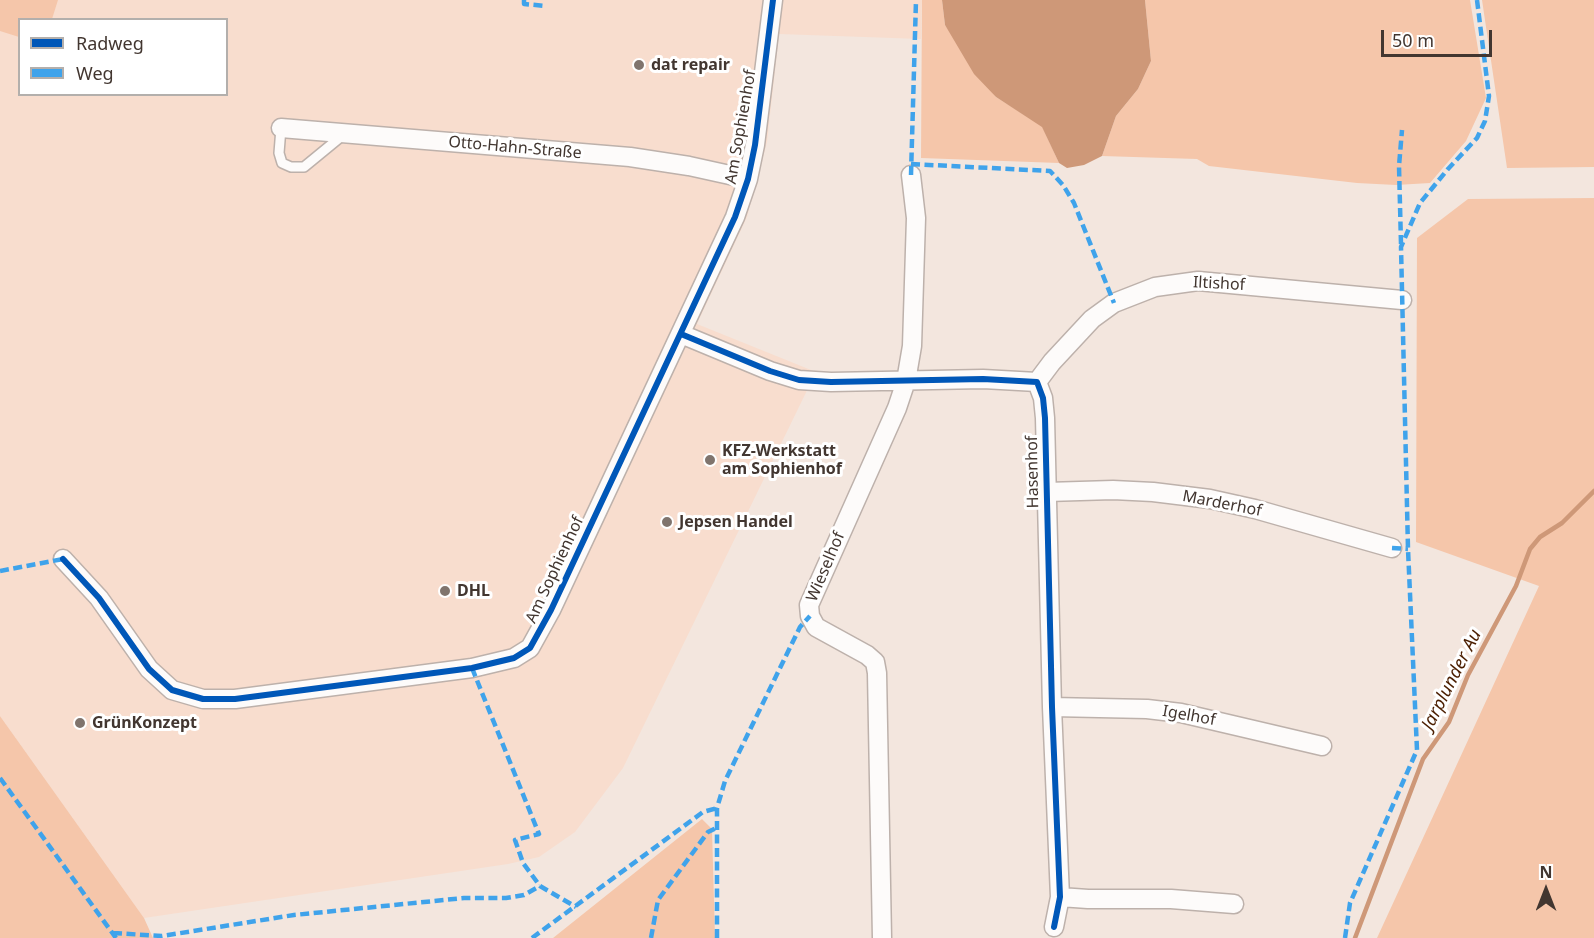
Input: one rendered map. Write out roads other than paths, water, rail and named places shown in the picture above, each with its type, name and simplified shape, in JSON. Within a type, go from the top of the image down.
[{"type":"street","name":"Am Sophienhof","points":[[63,559],[99,598],[148,669],[172,690],[203,699],[235,699],[472,668],[514,658],[530,648],[540,634],[735,218],[748,179],[765,75],[773,0]]},
{"type":"street","name":"Otto-Hahn-Straße","points":[[281,128],[630,157],[689,166],[748,179]]},
{"type":"street","name":"Wieselhof","points":[[882,938],[875,662],[867,655],[816,627],[810,616],[809,605],[897,408],[906,381],[912,346],[916,218],[910,175]]},
{"type":"street","name":"Iltishof","points":[[1037,382],[1092,319],[1114,303],[1155,287],[1198,281],[1402,300]]},
{"type":"street","points":[[681,334],[770,371],[799,380],[1037,382]]},
{"type":"street","name":"Hasenhof","points":[[1037,382],[1043,398],[1046,418],[1052,707],[1060,897],[1054,927]]},
{"type":"street","name":"Marderhof","points":[[1047,492],[1133,491],[1210,499],[1256,509],[1392,548]]},
{"type":"street","name":"Igelhof","points":[[1052,707],[1147,709],[1181,713],[1322,746]]},
{"type":"street","points":[[1060,897],[1171,899],[1234,904]]},
{"type":"lane","points":[[281,128],[279,153],[282,163],[291,167],[304,166],[344,133]]},
{"type":"waterway","name":"Jarplunder Au","points":[[1355,938],[1423,759],[1449,722],[1468,675],[1516,586],[1530,549],[1540,537],[1562,523],[1594,491]]},
{"type":"place","name":"dat repair","points":[[639,65]]},
{"type":"place","name":"KFZ-Werkstatt am Sophienhof","points":[[710,460]]},
{"type":"place","name":"Jepsen Handel","points":[[667,522]]},
{"type":"place","name":"DHL","points":[[445,591]]},
{"type":"place","name":"GrünKonzept","points":[[80,723]]}]
